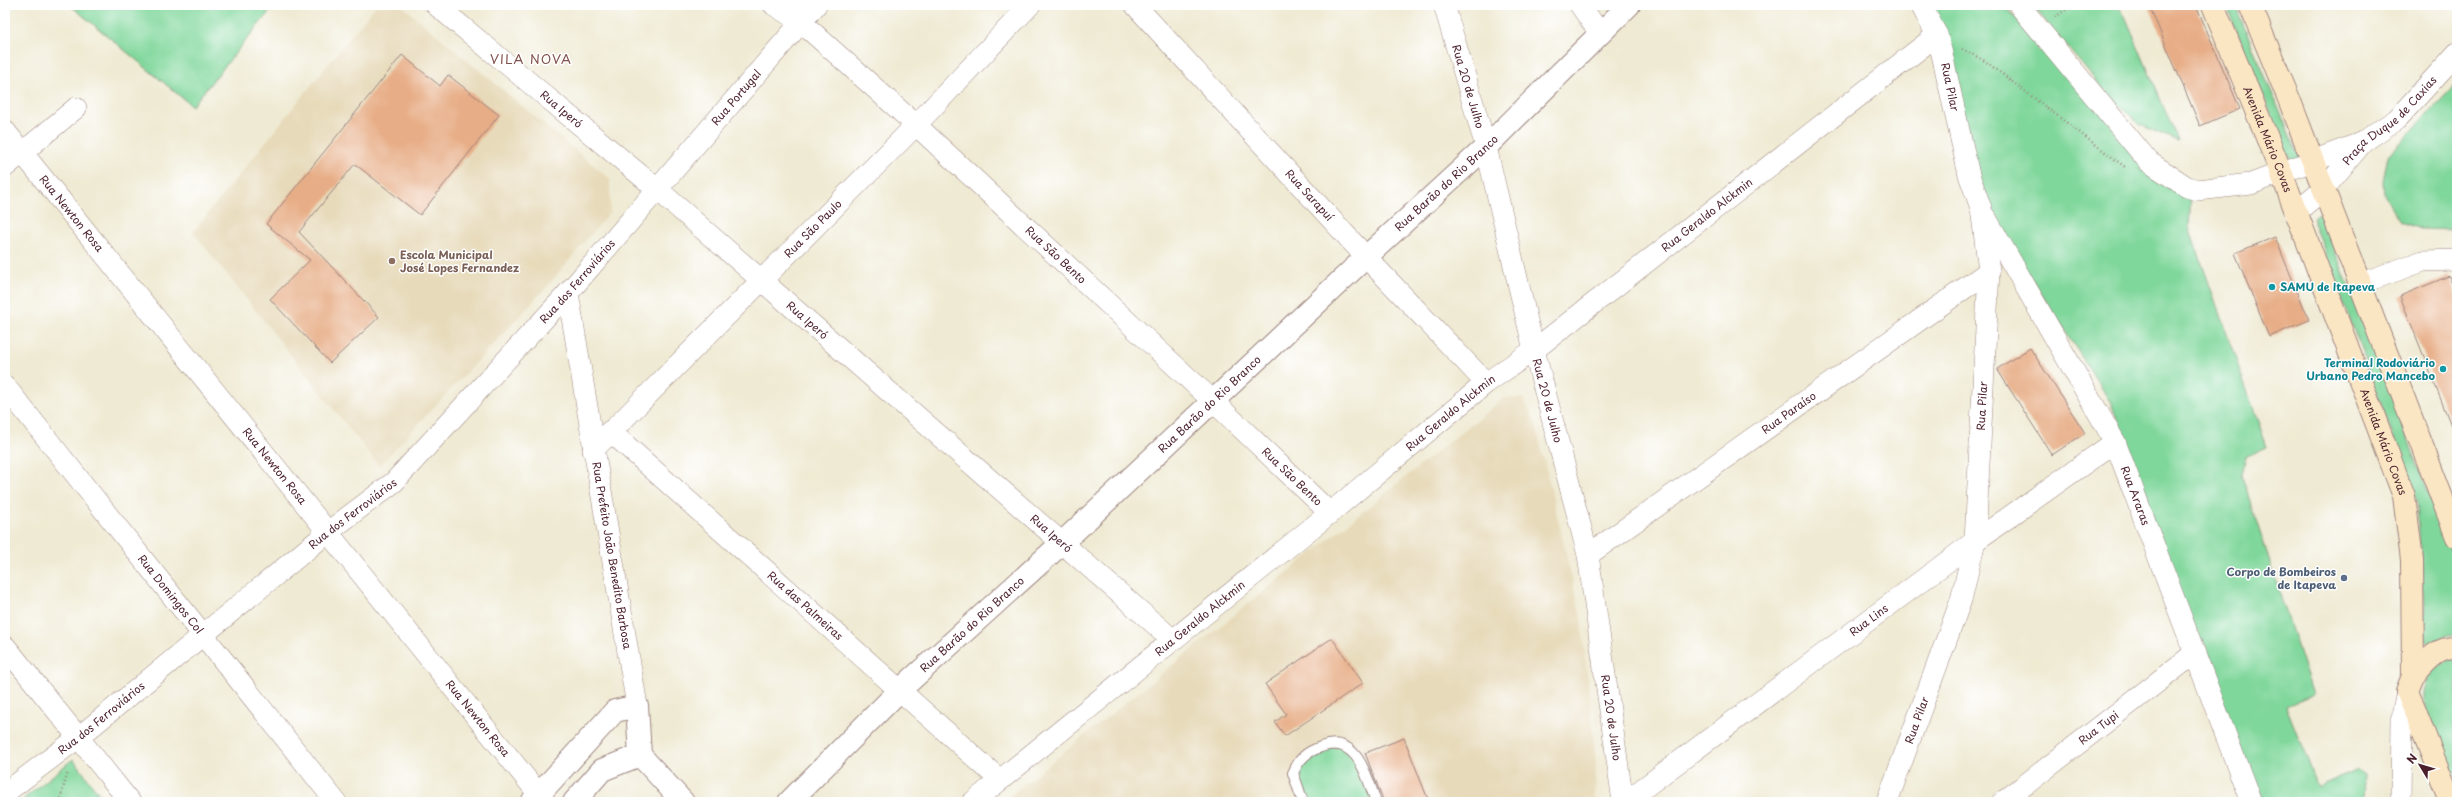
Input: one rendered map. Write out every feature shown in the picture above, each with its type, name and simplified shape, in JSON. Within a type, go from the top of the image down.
[{"type":"main road","name":"Avenida Mário Covas","points":[[2213,5],[2281,172],[2295,213],[2404,496],[2412,560],[2410,683],[2451,802]]},
{"type":"main road","points":[[2250,5],[2313,161],[2457,537]]},
{"type":"main road","points":[[2410,683],[2433,654],[2449,648],[2457,648]]},
{"type":"street","name":"Rua Iperó","points":[[436,5],[657,189],[1173,640]]},
{"type":"street","name":"Rua São Bento","points":[[774,5],[801,22],[916,125],[1214,402],[1330,513]]},
{"type":"street","name":"Rua Portugal","points":[[657,189],[816,5]]},
{"type":"street","name":"Rua São Paulo","points":[[593,450],[610,431],[916,125],[1030,5]]},
{"type":"street","name":"Rua Sarapuí","points":[[1135,5],[1366,256],[1486,383]]},
{"type":"street","name":"Rua 20 de Julho","points":[[1444,5],[1486,147],[1534,350],[1588,555],[1624,802]]},
{"type":"street","points":[[1580,5],[1599,32]]},
{"type":"street","name":"Rua Barão do Rio Branco","points":[[789,802],[901,689],[1062,543],[1214,402],[1366,256],[1486,147],[1599,32],[1629,5]]},
{"type":"street","name":"Rua Pilar","points":[[1887,802],[1913,738],[1961,600],[1975,541],[1989,271],[1981,208],[1969,175],[1939,44],[1921,5]]},
{"type":"street","points":[[2019,5],[2149,162],[2175,180],[2198,190],[2215,190],[2251,184],[2363,142]]},
{"type":"street","name":"Rua Geraldo Alckmin","points":[[973,802],[1330,513],[1486,383],[1534,350],[1939,44]]},
{"type":"street","name":"Praça Duque de Caxias","points":[[2295,213],[2323,190],[2363,142],[2397,119],[2457,53]]},
{"type":"street","points":[[5,167],[76,108]]},
{"type":"street","name":"Rua Newton Rosa","points":[[5,130],[328,532],[539,800]]},
{"type":"street","name":"Rua dos Ferroviários","points":[[5,793],[79,738],[328,532],[394,482],[568,293],[657,189]]},
{"type":"street","name":"Rua Araras","points":[[1981,208],[2115,442],[2251,802]]},
{"type":"street","points":[[2359,284],[2423,261],[2457,260]]},
{"type":"street","name":"Rua Paraíso","points":[[1588,555],[1989,271]]},
{"type":"street","name":"Rua Prefeito João Benedito Barbosa","points":[[568,293],[593,450],[637,706],[640,755]]},
{"type":"street","name":"Rua Domingos Col","points":[[5,386],[202,636],[336,802]]},
{"type":"street","name":"Rua das Palmeiras","points":[[610,431],[901,689],[1000,780]]},
{"type":"street","name":"Rua Lins","points":[[1624,802],[1975,541],[2115,442]]},
{"type":"street","points":[[5,646],[130,802]]},
{"type":"street","name":"Rua Tupi","points":[[2003,802],[2195,653]]},
{"type":"street","points":[[2401,802],[2402,718],[2410,683]]},
{"type":"street","points":[[539,800],[614,711],[637,706]]},
{"type":"street","points":[[574,802],[602,770],[640,755],[683,802]]},
{"type":"lane","points":[[1303,802],[1293,773],[1299,760],[1311,750],[1329,744],[1340,744],[1348,748],[1360,760],[1376,802]]},
{"type":"path","points":[[1939,44],[1946,49],[1956,47],[1980,58],[2127,168]]},
{"type":"shaded area","name":"Escola Municipal José Lopes Fernandez","points":[[376,5],[401,5],[610,179],[610,212],[545,289],[379,466],[193,232]]},
{"type":"shaded area","points":[[1504,398],[1523,398],[1535,422],[1581,617],[1596,759],[1595,802],[1002,802]]},
{"type":"green space","points":[[70,5],[275,5],[192,106]]},
{"type":"green space","points":[[1932,5],[2004,5],[2153,168],[2191,193],[2189,227],[2267,447],[2245,457],[2241,474],[2313,695],[2286,706],[2318,787],[2358,770],[2365,775],[2364,802],[2261,802],[2169,567],[2111,403],[1986,207]]},
{"type":"green space","points":[[2032,5],[2117,5],[2125,16],[2178,141],[2140,125],[2100,86]]},
{"type":"green space","points":[[2226,5],[2235,5],[2301,162],[2292,165]]},
{"type":"green space","points":[[2457,83],[2457,230],[2421,229],[2400,222],[2384,195],[2383,181],[2388,156]]},
{"type":"green space","points":[[2320,212],[2457,566],[2457,634],[2449,635],[2430,643],[2426,641],[2417,501],[2312,217]]},
{"type":"green space","points":[[2457,658],[2457,778],[2452,773],[2423,702],[2423,694],[2424,686],[2431,673],[2442,664]]},
{"type":"green space","points":[[1339,746],[1359,762],[1374,802],[1305,802],[1295,773],[1312,752]]},
{"type":"green space","points":[[73,759],[105,802],[20,802]]},
{"type":"building","points":[[2149,5],[2196,5],[2240,109],[2200,126]]},
{"type":"building","points":[[402,55],[440,86],[448,75],[499,115],[420,215],[355,164],[299,232],[379,317],[330,363],[270,299],[310,260],[266,224]]},
{"type":"building","name":"SAMU de Itapeva","points":[[2275,237],[2309,320],[2269,337],[2235,253]]},
{"type":"building","name":"Terminal Rodoviário Urbano Pedro Mancebo","points":[[2449,276],[2457,296],[2456,438],[2400,296]]},
{"type":"building","points":[[2030,348],[2085,433],[2052,455],[1997,369]]},
{"type":"building","points":[[1332,638],[1363,683],[1285,736],[1275,722],[1286,714],[1265,684]]},
{"type":"building","points":[[1404,738],[1429,802],[1384,802],[1365,753]]},
{"type":"place","name":"Escola Municipal José Lopes Fernandez","points":[[392,261]]},
{"type":"place","name":"SAMU de Itapeva","points":[[2272,287]]},
{"type":"place","name":"Terminal Rodoviário Urbano Pedro Mancebo","points":[[2443,369]]},
{"type":"place","name":"Corpo de Bombeiros de Itapeva","points":[[2344,578]]},
{"type":"district","name":"VILA NOVA","points":[[531,59]]}]
